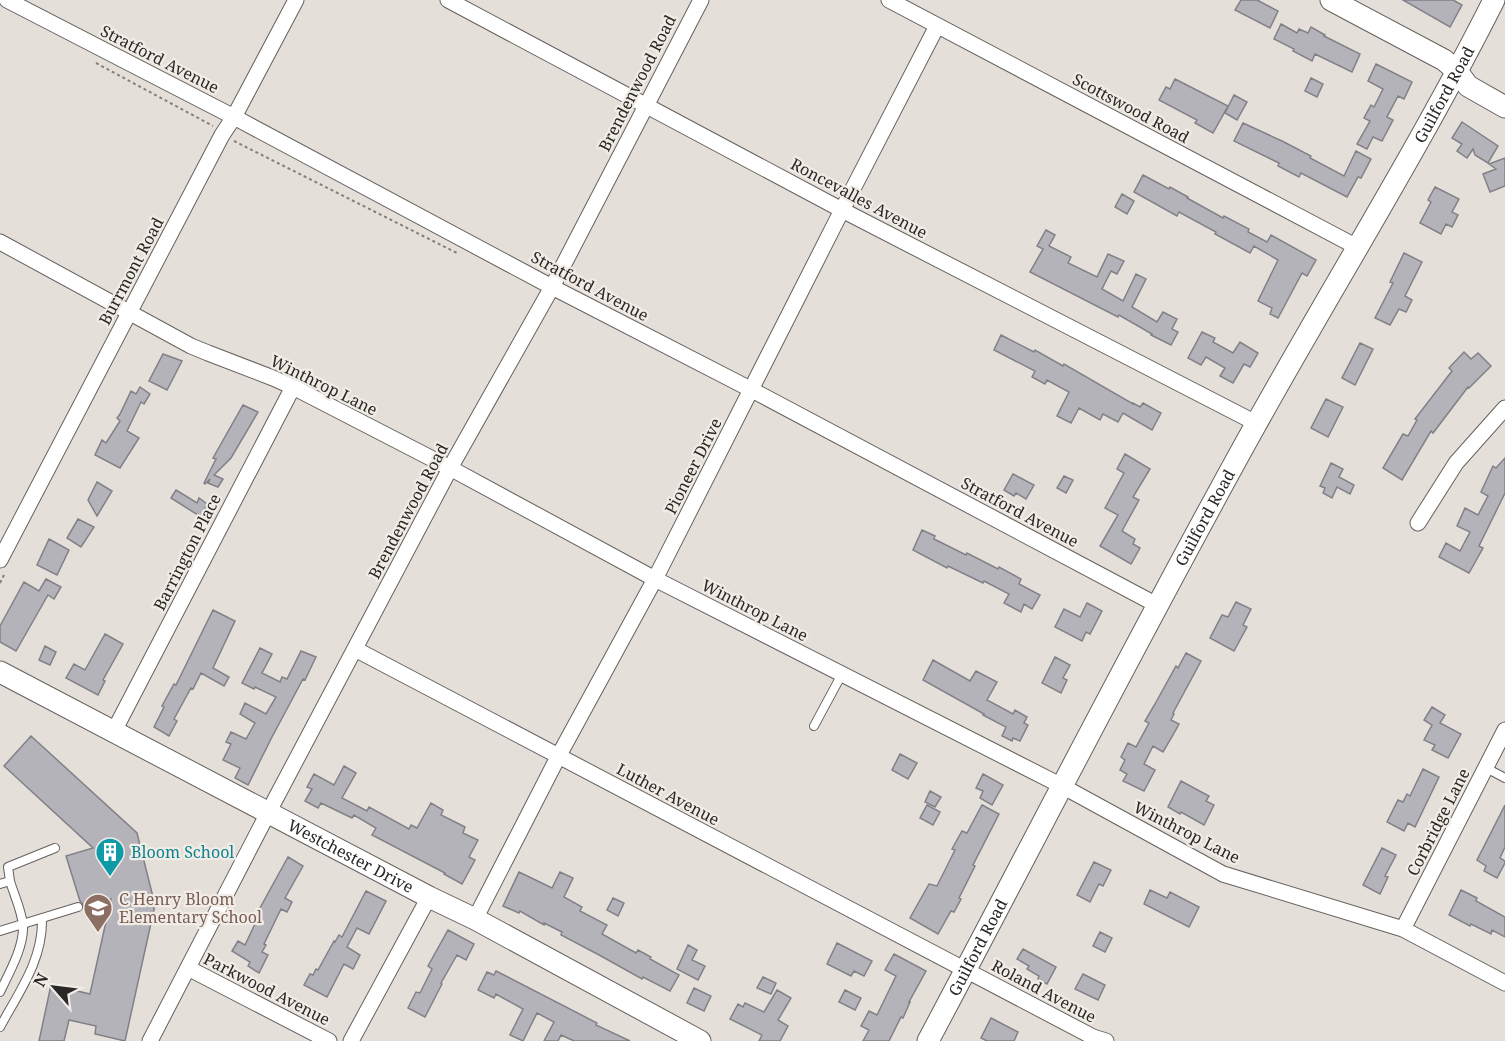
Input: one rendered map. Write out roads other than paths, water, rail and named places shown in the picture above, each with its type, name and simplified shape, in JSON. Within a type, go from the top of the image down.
[{"type":"street","name":"Stratford Avenue","points":[[7,0],[234,117],[1157,605]]},
{"type":"street","name":"Burrmont Road","points":[[0,560],[222,135],[234,117],[296,0]]},
{"type":"street","name":"Roncevalles Avenue","points":[[448,0],[842,210],[1257,423]]},
{"type":"street","name":"Brendenwood Road","points":[[150,1041],[450,468],[552,287],[701,0]]},
{"type":"street","name":"Scottswood Road","points":[[889,0],[1357,247]]},
{"type":"street","points":[[1331,0],[1444,60],[1457,71],[1468,86],[1505,107]]},
{"type":"street","name":"Guilford Road","points":[[928,1041],[1157,605],[1257,423],[1457,71],[1494,0]]},
{"type":"street","name":"Pioneer Drive","points":[[475,919],[558,757],[655,579],[938,26]]},
{"type":"street","name":"Winthrop Lane","points":[[0,242],[129,313],[208,353],[293,387],[450,468],[655,579],[1062,786],[1223,874],[1403,929],[1505,983]]},
{"type":"street","name":"Barrington Place","points":[[113,733],[293,387]]},
{"type":"street","points":[[1418,523],[1456,463],[1505,408]]},
{"type":"street","name":"Luther Avenue","points":[[355,649],[965,970]]},
{"type":"street","name":"Westchester Drive","points":[[0,672],[113,733],[475,919],[700,1041]]},
{"type":"street","name":"Corbridge Lane","points":[[1403,929],[1505,730]]},
{"type":"street","points":[[351,1041],[429,897]]},
{"type":"street","name":"Parkwood Avenue","points":[[188,968],[329,1041]]},
{"type":"street","name":"Roland Avenue","points":[[965,970],[1093,1037],[1106,1041]]},
{"type":"lane","points":[[814,726],[842,674]]},
{"type":"lane","points":[[1486,768],[1505,778]]},
{"type":"lane","points":[[0,992],[12,967],[22,937],[23,924],[8,867],[55,848]]},
{"type":"lane","points":[[0,884],[10,880]]},
{"type":"lane","points":[[0,931],[78,907]]},
{"type":"lane","points":[[0,1027],[27,978],[39,949],[42,919]]},
{"type":"place","name":"Bloom School","points":[[110,878]]},
{"type":"place","name":"C Henry Bloom Elementary School","points":[[98,934]]}]
